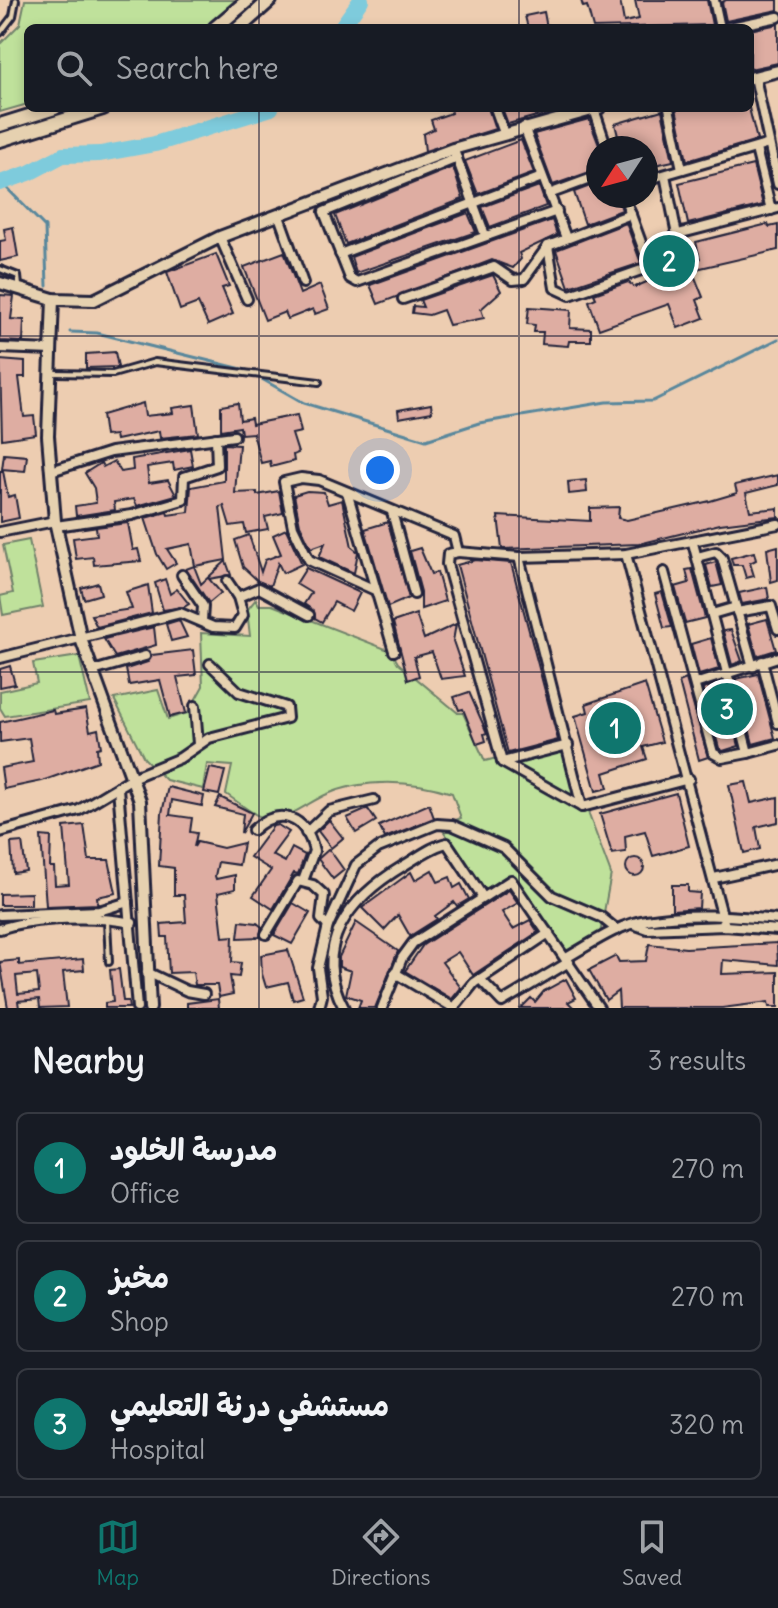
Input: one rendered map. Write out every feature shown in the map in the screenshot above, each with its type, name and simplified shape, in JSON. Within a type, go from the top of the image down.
[{"type":"highway","points":[[220,24],[248,0]]},
{"type":"highway","points":[[243,24],[270,0]]},
{"type":"highway","points":[[0,125],[42,112]]},
{"type":"highway","points":[[0,140],[90,112]]},
{"type":"street","points":[[714,0],[719,24]]},
{"type":"street","points":[[745,24],[778,17]]},
{"type":"street","points":[[754,77],[778,71]]},
{"type":"street","points":[[754,85],[778,184]]},
{"type":"street","points":[[496,112],[504,133]]},
{"type":"street","points":[[557,211],[357,282],[350,278],[324,212],[504,133],[581,112]]},
{"type":"street","points":[[597,112],[604,136]]},
{"type":"street","points":[[670,112],[682,169]]},
{"type":"street","points":[[524,127],[566,238]]},
{"type":"street","points":[[658,177],[769,144]]},
{"type":"street","points":[[678,234],[774,209],[756,149]]},
{"type":"street","points":[[455,154],[485,235]]},
{"type":"street","points":[[0,283],[19,286],[53,299],[94,300],[220,237],[455,154]]},
{"type":"street","points":[[548,246],[555,288],[570,295],[650,267],[677,248],[678,234],[665,175]]},
{"type":"street","points":[[340,254],[542,177]]},
{"type":"street","points":[[549,194],[586,180]]},
{"type":"street","points":[[629,208],[650,267]]},
{"type":"street","points":[[403,299],[494,267],[513,280],[524,279],[548,246],[631,214]]},
{"type":"street","points":[[279,216],[303,283]]},
{"type":"street","points":[[220,237],[247,299]]},
{"type":"street","points":[[53,299],[48,436],[56,523],[81,639],[134,777],[144,825],[150,1008]]},
{"type":"street","points":[[0,348],[52,350]]},
{"type":"street","points":[[51,471],[111,452],[234,436]]},
{"type":"street","points":[[0,532],[132,515],[181,501],[186,497],[184,477],[217,466],[216,438]]},
{"type":"street","points":[[375,590],[309,560],[293,527],[283,484],[293,479],[310,479],[347,492],[449,532],[458,552]]},
{"type":"street","points":[[347,492],[394,651]]},
{"type":"street","points":[[392,512],[414,594]]},
{"type":"street","points":[[689,779],[582,807],[502,762],[447,564],[448,554],[458,552],[519,557],[626,554],[778,524]]},
{"type":"street","points":[[693,543],[748,753]]},
{"type":"street","points":[[626,554],[689,779],[725,926]]},
{"type":"street","points":[[697,557],[719,554],[753,667]]},
{"type":"street","points":[[519,557],[582,807]]},
{"type":"street","points":[[664,572],[714,756],[722,758],[778,745]]},
{"type":"street","points":[[182,575],[203,606],[202,621]]},
{"type":"street","points":[[0,658],[180,613],[220,629],[238,626],[243,618],[238,597],[227,581]]},
{"type":"street","points":[[238,597],[259,588],[309,615]]},
{"type":"street","points":[[712,614],[771,606],[778,629]]},
{"type":"street","points":[[93,671],[145,656]]},
{"type":"street","points":[[695,684],[778,657]]},
{"type":"street","points":[[762,661],[778,723]]},
{"type":"street","points":[[0,832],[79,810],[134,777],[180,758],[209,738],[283,721],[289,713],[283,706],[236,690],[210,664]]},
{"type":"street","points":[[195,706],[198,744]]},
{"type":"street","points":[[502,762],[568,745]]},
{"type":"street","points":[[118,788],[137,1008]]},
{"type":"street","points":[[306,833],[329,811],[374,800]]},
{"type":"street","points":[[253,830],[278,815],[291,818],[306,833],[314,855],[303,881],[292,887],[266,934]]},
{"type":"street","points":[[319,1008],[322,996],[318,968],[328,926],[350,876],[362,858],[428,826],[444,824],[504,848],[552,896],[580,911],[601,917],[617,930]]},
{"type":"street","points":[[344,1008],[331,970],[333,946],[348,913],[374,885],[447,843],[483,897]]},
{"type":"street","points":[[714,878],[778,864]]},
{"type":"street","points":[[382,1008],[395,973],[413,943],[514,880],[599,1008]]},
{"type":"street","points":[[303,881],[324,895],[321,919],[328,926]]},
{"type":"street","points":[[0,915],[99,911],[128,902]]},
{"type":"street","points":[[480,979],[505,1005],[568,960],[632,924],[645,920],[723,915],[778,920]]},
{"type":"street","points":[[0,929],[20,924],[106,920],[132,923]]},
{"type":"street","points":[[632,924],[647,929],[725,926],[778,930]]},
{"type":"street","points":[[395,973],[454,1008],[480,979],[549,933]]},
{"type":"street","points":[[147,972],[180,988],[204,994]]},
{"type":"lane","points":[[0,33],[13,16],[16,0]]},
{"type":"lane","points":[[0,269],[18,276],[19,286]]},
{"type":"lane","points":[[51,373],[113,374],[155,362],[319,382]]},
{"type":"lane","points":[[106,920],[109,962]]},
{"type":"green space","points":[[25,0],[242,0],[213,24],[24,24],[24,105],[0,112],[0,44],[20,24]]},
{"type":"green space","points":[[29,540],[43,607],[3,615],[0,596],[13,593],[3,545]]},
{"type":"green space","points":[[256,599],[259,605],[272,605],[391,651],[398,663],[458,713],[463,713],[485,761],[571,739],[589,815],[611,874],[600,934],[578,957],[564,951],[512,874],[485,889],[482,887],[440,826],[461,818],[452,793],[405,783],[372,783],[325,795],[287,815],[269,819],[256,815],[226,794],[232,766],[207,764],[203,789],[166,780],[144,758],[114,699],[158,690],[168,719],[188,713],[203,686],[201,633],[250,636],[247,610]]},
{"type":"green space","points":[[79,656],[90,703],[5,716],[0,708],[0,691],[37,683],[33,663]]},
{"type":"building","points":[[581,0],[620,0],[624,22],[639,19],[635,0],[707,0],[712,24],[592,24],[587,6],[583,7]]},
{"type":"building","points":[[778,0],[778,10],[726,21],[722,2]]},
{"type":"building","points":[[544,12],[546,24],[527,24],[525,16]]},
{"type":"building","points":[[778,24],[778,63],[754,68],[754,29]]},
{"type":"building","points":[[489,112],[495,129],[425,151],[423,134],[434,129],[431,120],[451,113]]},
{"type":"building","points":[[504,112],[551,112],[508,124]]},
{"type":"building","points":[[662,112],[673,161],[658,164],[658,136],[618,136],[615,124]]},
{"type":"building","points":[[677,112],[750,112],[757,140],[687,161]]},
{"type":"building","points":[[589,119],[595,136],[586,136],[586,173],[553,185],[534,134]]},
{"type":"building","points":[[521,140],[534,173],[478,194],[465,161]]},
{"type":"building","points":[[753,165],[763,205],[688,224],[679,183]]},
{"type":"building","points":[[453,167],[463,199],[346,244],[335,215]]},
{"type":"building","points":[[539,186],[546,206],[490,227],[482,207]]},
{"type":"building","points":[[586,188],[586,208],[622,210],[585,224],[574,192]]},
{"type":"building","points":[[468,213],[476,232],[356,273],[351,257]]},
{"type":"building","points":[[552,220],[557,235],[519,253],[521,259],[513,268],[492,260],[378,304],[370,285]]},
{"type":"building","points":[[626,223],[641,263],[569,287],[556,250]]},
{"type":"building","points":[[768,224],[769,227],[778,225],[778,250],[692,270],[703,297],[697,300],[704,318],[678,328],[669,304],[599,329],[589,301],[596,298],[594,294],[628,282],[635,287],[700,259],[696,242]]},
{"type":"building","points":[[13,227],[18,257],[0,261],[0,241],[6,240],[4,229]]},
{"type":"building","points":[[284,252],[300,294],[320,285],[329,309],[315,314],[313,309],[288,319],[285,312],[265,320],[244,267]]},
{"type":"building","points":[[216,254],[229,286],[222,288],[233,314],[208,325],[198,303],[180,310],[167,272]]},
{"type":"building","points":[[493,275],[501,291],[481,309],[484,318],[449,325],[443,310],[429,315],[412,313],[413,306],[423,307],[420,300]]},
{"type":"building","points":[[0,295],[14,296],[11,319],[24,320],[23,342],[0,341]]},
{"type":"building","points":[[529,307],[571,310],[570,328],[591,329],[591,341],[569,341],[568,346],[542,344],[543,332],[534,332],[535,325],[527,324]]},
{"type":"building","points":[[115,352],[118,367],[86,368],[86,354]]},
{"type":"building","points":[[0,360],[25,362],[25,377],[19,377],[24,417],[34,416],[36,434],[2,439]]},
{"type":"building","points":[[143,403],[145,416],[173,413],[172,408],[194,405],[198,434],[160,438],[159,431],[116,440],[115,435],[105,436],[102,415]]},
{"type":"building","points":[[238,403],[240,420],[251,418],[252,424],[297,415],[301,432],[292,434],[298,453],[293,455],[294,461],[271,467],[270,461],[261,463],[253,433],[241,434],[240,427],[221,430],[221,406]]},
{"type":"building","points":[[431,404],[432,412],[399,418],[398,410]]},
{"type":"building","points":[[224,444],[239,445],[235,493],[257,492],[257,495],[279,491],[283,513],[265,517],[268,529],[246,533],[244,524],[230,526],[224,506],[220,507],[226,560],[195,566],[191,544],[167,549],[176,563],[166,569],[157,554],[145,518],[167,512],[168,515],[189,512],[191,487],[224,481]]},
{"type":"building","points":[[190,449],[193,466],[174,470],[173,463],[147,467],[149,483],[168,480],[176,495],[137,506],[134,499],[114,502],[115,510],[76,516],[75,506],[96,503],[94,488],[85,473],[101,463],[103,467],[114,461],[121,472],[133,470],[132,459]]},
{"type":"building","points":[[4,454],[27,456],[25,471],[2,469]]},
{"type":"building","points":[[0,471],[3,471],[8,497],[15,495],[19,518],[0,522]]},
{"type":"building","points":[[778,475],[778,485],[746,493],[750,511],[778,508],[778,517],[720,524],[639,544],[502,549],[498,516],[590,521],[590,508],[619,507],[618,518],[627,520],[737,493],[735,485]]},
{"type":"building","points":[[586,480],[587,492],[569,494],[568,482]]},
{"type":"building","points":[[307,491],[324,492],[328,504],[342,500],[352,547],[358,552],[354,573],[319,557],[325,543],[311,548],[300,525],[294,495]]},
{"type":"building","points":[[388,522],[409,598],[388,607],[365,529]]},
{"type":"building","points":[[128,523],[133,550],[138,549],[141,561],[94,565],[93,557],[76,559],[73,538],[97,535],[96,527]]},
{"type":"building","points":[[286,529],[302,564],[283,573],[278,563],[270,586],[258,581],[243,567],[235,540],[249,535],[261,572],[265,560],[281,554],[273,535]]},
{"type":"building","points":[[778,546],[778,580],[771,582],[767,549]]},
{"type":"building","points":[[420,548],[431,574],[437,572],[445,601],[421,609],[421,592],[410,551]]},
{"type":"building","points":[[754,552],[756,560],[750,563],[754,576],[746,578],[742,565],[733,565],[731,558]]},
{"type":"building","points":[[475,560],[511,563],[558,740],[508,753],[457,565]]},
{"type":"building","points":[[226,561],[231,575],[209,579],[221,593],[209,603],[186,569],[194,566],[201,584]]},
{"type":"building","points":[[716,562],[722,585],[712,587],[706,565]]},
{"type":"building","points":[[306,568],[360,593],[351,611],[334,602],[322,622],[315,618],[314,611],[304,604],[311,593],[296,584]]},
{"type":"building","points":[[692,569],[705,618],[685,623],[675,587],[689,583],[686,570]]},
{"type":"building","points":[[165,579],[170,594],[177,589],[189,604],[163,610],[155,583]]},
{"type":"building","points":[[98,583],[101,594],[84,599],[81,588]]},
{"type":"building","points":[[148,585],[152,613],[97,627],[91,615],[132,609],[126,592]]},
{"type":"building","points":[[767,587],[769,599],[742,604],[739,593]]},
{"type":"building","points":[[662,592],[672,627],[664,628],[655,594]]},
{"type":"building","points":[[416,614],[424,639],[456,624],[453,641],[465,676],[441,679],[432,652],[414,657],[419,676],[408,680],[393,622]]},
{"type":"building","points":[[767,619],[776,650],[757,656],[748,624]]},
{"type":"building","points":[[179,620],[187,637],[171,641],[166,624]]},
{"type":"building","points":[[154,627],[156,645],[115,657],[104,639]]},
{"type":"building","points":[[731,630],[742,661],[732,665],[723,631]]},
{"type":"building","points":[[711,638],[719,669],[699,675],[691,644]]},
{"type":"building","points":[[193,650],[196,675],[177,677],[186,713],[170,717],[160,680],[129,685],[126,669],[148,662],[152,655]]},
{"type":"building","points":[[10,666],[15,684],[0,687],[0,669]]},
{"type":"building","points":[[758,674],[775,738],[753,744],[736,679]]},
{"type":"building","points":[[686,679],[708,757],[699,760],[679,682]]},
{"type":"building","points":[[722,682],[739,746],[723,751],[719,748],[703,689]]},
{"type":"building","points":[[645,684],[662,742],[643,747],[647,759],[604,773],[608,788],[596,791],[575,716],[588,712],[586,704]]},
{"type":"building","points":[[469,692],[487,733],[484,734],[486,741],[477,744],[463,709],[459,710],[454,697]]},
{"type":"building","points":[[86,709],[90,731],[98,729],[101,747],[97,748],[98,761],[42,781],[4,789],[1,768],[33,762],[29,738],[0,742],[0,722],[53,710],[54,714]]},
{"type":"building","points":[[210,768],[225,771],[219,795],[204,792]]},
{"type":"building","points":[[746,782],[751,803],[778,797],[778,822],[756,827],[760,849],[744,853],[729,785]]},
{"type":"building","points":[[168,787],[204,796],[202,806],[172,800],[170,815],[192,818],[190,832],[197,833],[194,847],[197,842],[223,848],[243,843],[239,865],[218,862],[215,876],[216,879],[235,875],[235,889],[218,893],[223,937],[233,936],[232,962],[241,963],[239,977],[230,976],[233,994],[219,997],[217,985],[195,985],[193,972],[169,973],[167,937],[162,937],[161,924],[186,922],[184,895],[174,895],[174,868],[159,866],[162,813]]},
{"type":"building","points":[[676,793],[689,846],[653,856],[645,831],[625,836],[626,852],[612,854],[600,814]]},
{"type":"building","points":[[220,797],[252,813],[241,833],[243,814],[215,807]]},
{"type":"building","points":[[429,804],[434,818],[385,838],[379,826]]},
{"type":"building","points":[[368,809],[376,821],[356,833],[347,818]]},
{"type":"building","points":[[329,820],[343,838],[331,848],[318,831]]},
{"type":"building","points":[[84,825],[89,860],[109,860],[116,893],[97,897],[98,904],[46,906],[41,836],[51,837],[50,867],[54,867],[55,885],[69,884],[64,827]]},
{"type":"building","points":[[278,825],[289,832],[272,855],[285,862],[292,848],[305,855],[298,874],[294,873],[273,909],[253,896],[271,870],[250,857],[273,826]]},
{"type":"building","points":[[22,842],[26,871],[13,873],[11,843]]},
{"type":"building","points":[[329,849],[344,870],[333,879],[318,859]]},
{"type":"building","points":[[635,858],[644,867],[635,876],[626,867]]},
{"type":"building","points":[[432,870],[438,882],[450,877],[454,888],[461,884],[469,899],[457,906],[454,902],[435,916],[437,919],[410,936],[398,915],[384,930],[362,908],[411,872],[415,880]]},
{"type":"building","points":[[672,885],[688,885],[688,892],[700,893],[699,908],[672,910]]},
{"type":"building","points":[[509,890],[518,903],[502,912],[513,929],[530,920],[538,932],[473,975],[458,952],[442,962],[461,988],[452,999],[405,971],[423,945]]},
{"type":"building","points":[[31,893],[31,905],[0,905],[0,894]]},
{"type":"building","points":[[293,903],[310,913],[292,944],[274,935]]},
{"type":"building","points":[[240,921],[257,923],[262,927],[260,937],[238,938]]},
{"type":"building","points":[[356,922],[398,951],[375,1008],[358,1008],[361,1000],[346,995],[351,971],[339,967],[339,957]]},
{"type":"building","points":[[777,943],[778,965],[723,960],[722,974],[778,972],[778,1007],[769,1007],[768,1002],[722,1008],[619,1008],[618,991],[606,1000],[589,970],[616,956],[619,962],[646,961],[649,944],[686,948]]},
{"type":"building","points":[[288,950],[303,997],[293,1000],[288,982],[266,987],[262,974],[261,955]]},
{"type":"building","points":[[83,959],[84,970],[63,972],[67,1007],[40,1008],[39,999],[18,1001],[19,1008],[8,1008],[0,962],[19,960],[19,965]],"holes":[[[37,974],[39,992],[18,994],[16,976]]]},
{"type":"building","points":[[119,969],[123,1001],[128,1001],[129,1008],[105,1008],[105,1003],[113,1002],[110,970]]},
{"type":"building","points":[[566,979],[576,998],[568,1002],[574,1008],[521,1008],[531,998],[535,1002],[544,991]]},
{"type":"building","points":[[218,999],[219,1008],[187,1008],[187,1003]]},
{"type":"waterway","points":[[344,24],[361,0]]},
{"type":"waterway","points":[[0,183],[29,173],[63,155],[100,154],[155,144],[258,112]]},
{"type":"waterway","points":[[2,183],[45,227],[47,286]]},
{"type":"waterway","points":[[70,332],[97,333],[246,370],[304,403],[426,440],[479,423],[606,402],[653,401],[778,339]]},
{"type":"place","name":"مخبز","points":[[669,261]]},
{"type":"place","name":"مستشفي درنة التعليمي","points":[[727,709]]},
{"type":"place","name":"مدرسة الخلود","points":[[615,728]]}]
